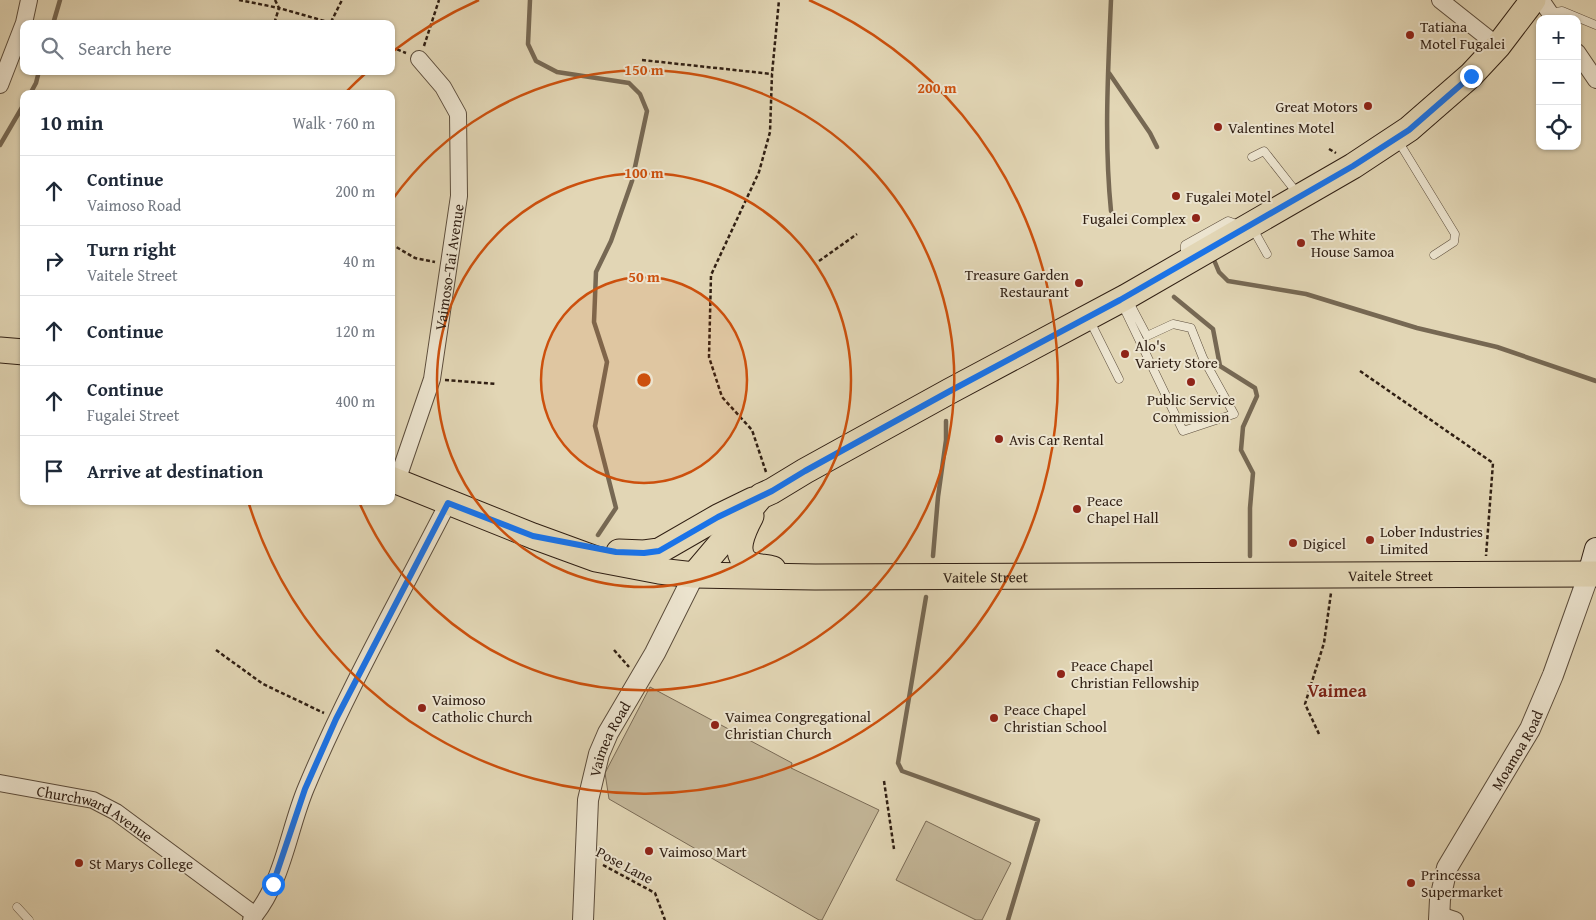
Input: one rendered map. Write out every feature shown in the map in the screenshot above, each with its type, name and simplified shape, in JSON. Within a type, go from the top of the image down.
[{"type":"main road","points":[[533,536],[616,552],[644,553],[659,551],[718,517],[767,494],[950,391],[1123,298],[1353,166],[1409,130],[1471,76],[1498,46],[1545,8]]},
{"type":"main road","points":[[0,350],[20,352]]},
{"type":"main road","name":"Vaitele Street","points":[[395,480],[448,503],[596,559],[659,571],[694,575],[815,577],[1593,574]]},
{"type":"main road","points":[[694,575],[767,494]]},
{"type":"main road","points":[[767,494],[741,535],[740,548],[742,556],[748,564],[815,577]]},
{"type":"main road","points":[[1593,574],[1596,549]]},
{"type":"street","points":[[25,20],[29,0]]},
{"type":"street","points":[[1440,0],[1498,46]]},
{"type":"street","points":[[0,85],[20,33]]},
{"type":"street","points":[[1581,58],[1596,80]]},
{"type":"street","name":"Vaimoso-Tai Avenue","points":[[395,477],[432,379],[459,196],[458,114],[443,87],[419,59]]},
{"type":"street","points":[[253,917],[273,884],[305,789],[336,719],[448,503]]},
{"type":"street","name":"Moamoa Road","points":[[1444,918],[1440,899],[1446,868],[1530,729],[1593,574]]},
{"type":"street","name":"Vaimea Road","points":[[583,920],[588,800],[599,754],[608,733],[655,653],[694,575]]},
{"type":"street","name":"Churchward Avenue","points":[[0,783],[93,800],[116,812],[253,917]]},
{"type":"lane","points":[[1545,8],[1562,11],[1596,25]]},
{"type":"lane","points":[[1396,138],[1455,234],[1454,242],[1434,255]]},
{"type":"lane","points":[[1252,156],[1264,151],[1300,197]]},
{"type":"lane","points":[[1248,226],[1267,254]]},
{"type":"lane","points":[[1123,298],[1147,336],[1173,324],[1191,328],[1203,358],[1234,414],[1183,431],[1123,298]]},
{"type":"lane","points":[[1088,317],[1119,379]]},
{"type":"lane","points":[[16,907],[29,920]]},
{"type":"path","points":[[238,0],[279,8],[322,20]]},
{"type":"path","points":[[275,0],[279,8],[275,20]]},
{"type":"path","points":[[334,20],[342,0]]},
{"type":"path","points":[[419,59],[439,0]]},
{"type":"path","points":[[767,494],[752,430],[722,398],[709,357],[711,275],[759,172],[770,132],[772,74],[779,0]]},
{"type":"path","points":[[642,60],[772,74]]},
{"type":"path","points":[[819,261],[857,234]]},
{"type":"path","points":[[395,246],[415,258],[449,264]]},
{"type":"path","points":[[1360,371],[1493,463],[1485,574]]},
{"type":"path","points":[[432,379],[496,384]]},
{"type":"path","points":[[1319,734],[1305,704],[1324,643],[1334,574]]},
{"type":"path","points":[[216,650],[263,684],[336,719]]},
{"type":"path","points":[[614,650],[639,680]]},
{"type":"path","points":[[884,782],[894,849]]},
{"type":"path","name":"Pose Lane","points":[[586,856],[655,893],[665,920]]},
{"type":"shaded area","name":"Vaimea Congregational Christian Church","points":[[650,687],[792,763],[791,768],[879,810],[822,920],[609,799],[605,773]]},
{"type":"shaded area","points":[[926,821],[1011,863],[982,920],[976,920],[896,880]]},
{"type":"waterway","points":[[54,20],[60,0]]},
{"type":"waterway","points":[[530,0],[528,44],[536,61],[557,72],[629,83],[640,94],[647,111],[632,181],[611,241],[596,272],[594,322],[607,362],[595,426],[616,508],[598,535]]},
{"type":"waterway","points":[[1111,0],[1107,132],[1111,211]]},
{"type":"waterway","points":[[1109,73],[1150,133],[1157,147]]},
{"type":"waterway","points":[[32,90],[38,75]]},
{"type":"waterway","points":[[0,145],[20,111]]},
{"type":"waterway","points":[[1214,260],[1219,272],[1228,281],[1306,294],[1417,328],[1497,347],[1596,381]]},
{"type":"waterway","points":[[1174,297],[1213,329],[1220,366],[1255,388],[1257,396],[1243,427],[1241,450],[1253,473],[1250,508],[1250,556]]},
{"type":"waterway","points":[[933,556],[938,497],[946,440],[946,421]]},
{"type":"waterway","points":[[926,597],[898,763],[902,771],[1038,820],[1008,920]]},
{"type":"place","name":"Tatiana Motel Fugalei","points":[[1410,35]]},
{"type":"place","name":"Great Motors","points":[[1368,106]]},
{"type":"place","name":"Valentines Motel","points":[[1218,127]]},
{"type":"place","name":"Fugalei Motel","points":[[1176,196]]},
{"type":"place","name":"Fugalei Complex","points":[[1196,218]]},
{"type":"place","name":"The White House Samoa","points":[[1301,243]]},
{"type":"place","name":"Treasure Garden Restaurant","points":[[1079,283]]},
{"type":"place","name":"Alo's Variety Store","points":[[1125,354]]},
{"type":"place","name":"Public Service Commission","points":[[1191,382]]},
{"type":"place","name":"Avis Car Rental","points":[[999,439]]},
{"type":"place","name":"Peace Chapel Hall","points":[[1077,509]]},
{"type":"place","name":"Lober Industries Limited","points":[[1370,540]]},
{"type":"place","name":"Digicel","points":[[1293,543]]},
{"type":"place","name":"Peace Chapel Christian Fellowship","points":[[1061,674]]},
{"type":"place","name":"Vaimoso Catholic Church","points":[[422,708]]},
{"type":"place","name":"Peace Chapel Christian School","points":[[994,718]]},
{"type":"place","name":"Vaimea Congregational Christian Church","points":[[715,725]]},
{"type":"place","name":"Vaimoso Mart","points":[[649,851]]},
{"type":"place","name":"St Marys College","points":[[79,863]]},
{"type":"place","name":"Princessa Supermarket","points":[[1411,883]]},
{"type":"district","name":"Vaimea","points":[[1337,690]]},
{"type":"route","points":[[273,884],[305,789],[336,719],[448,503],[533,536],[616,552],[644,553],[659,551],[718,517],[772,491],[950,391],[1120,300],[1353,166],[1409,130],[1471,76]]}]
